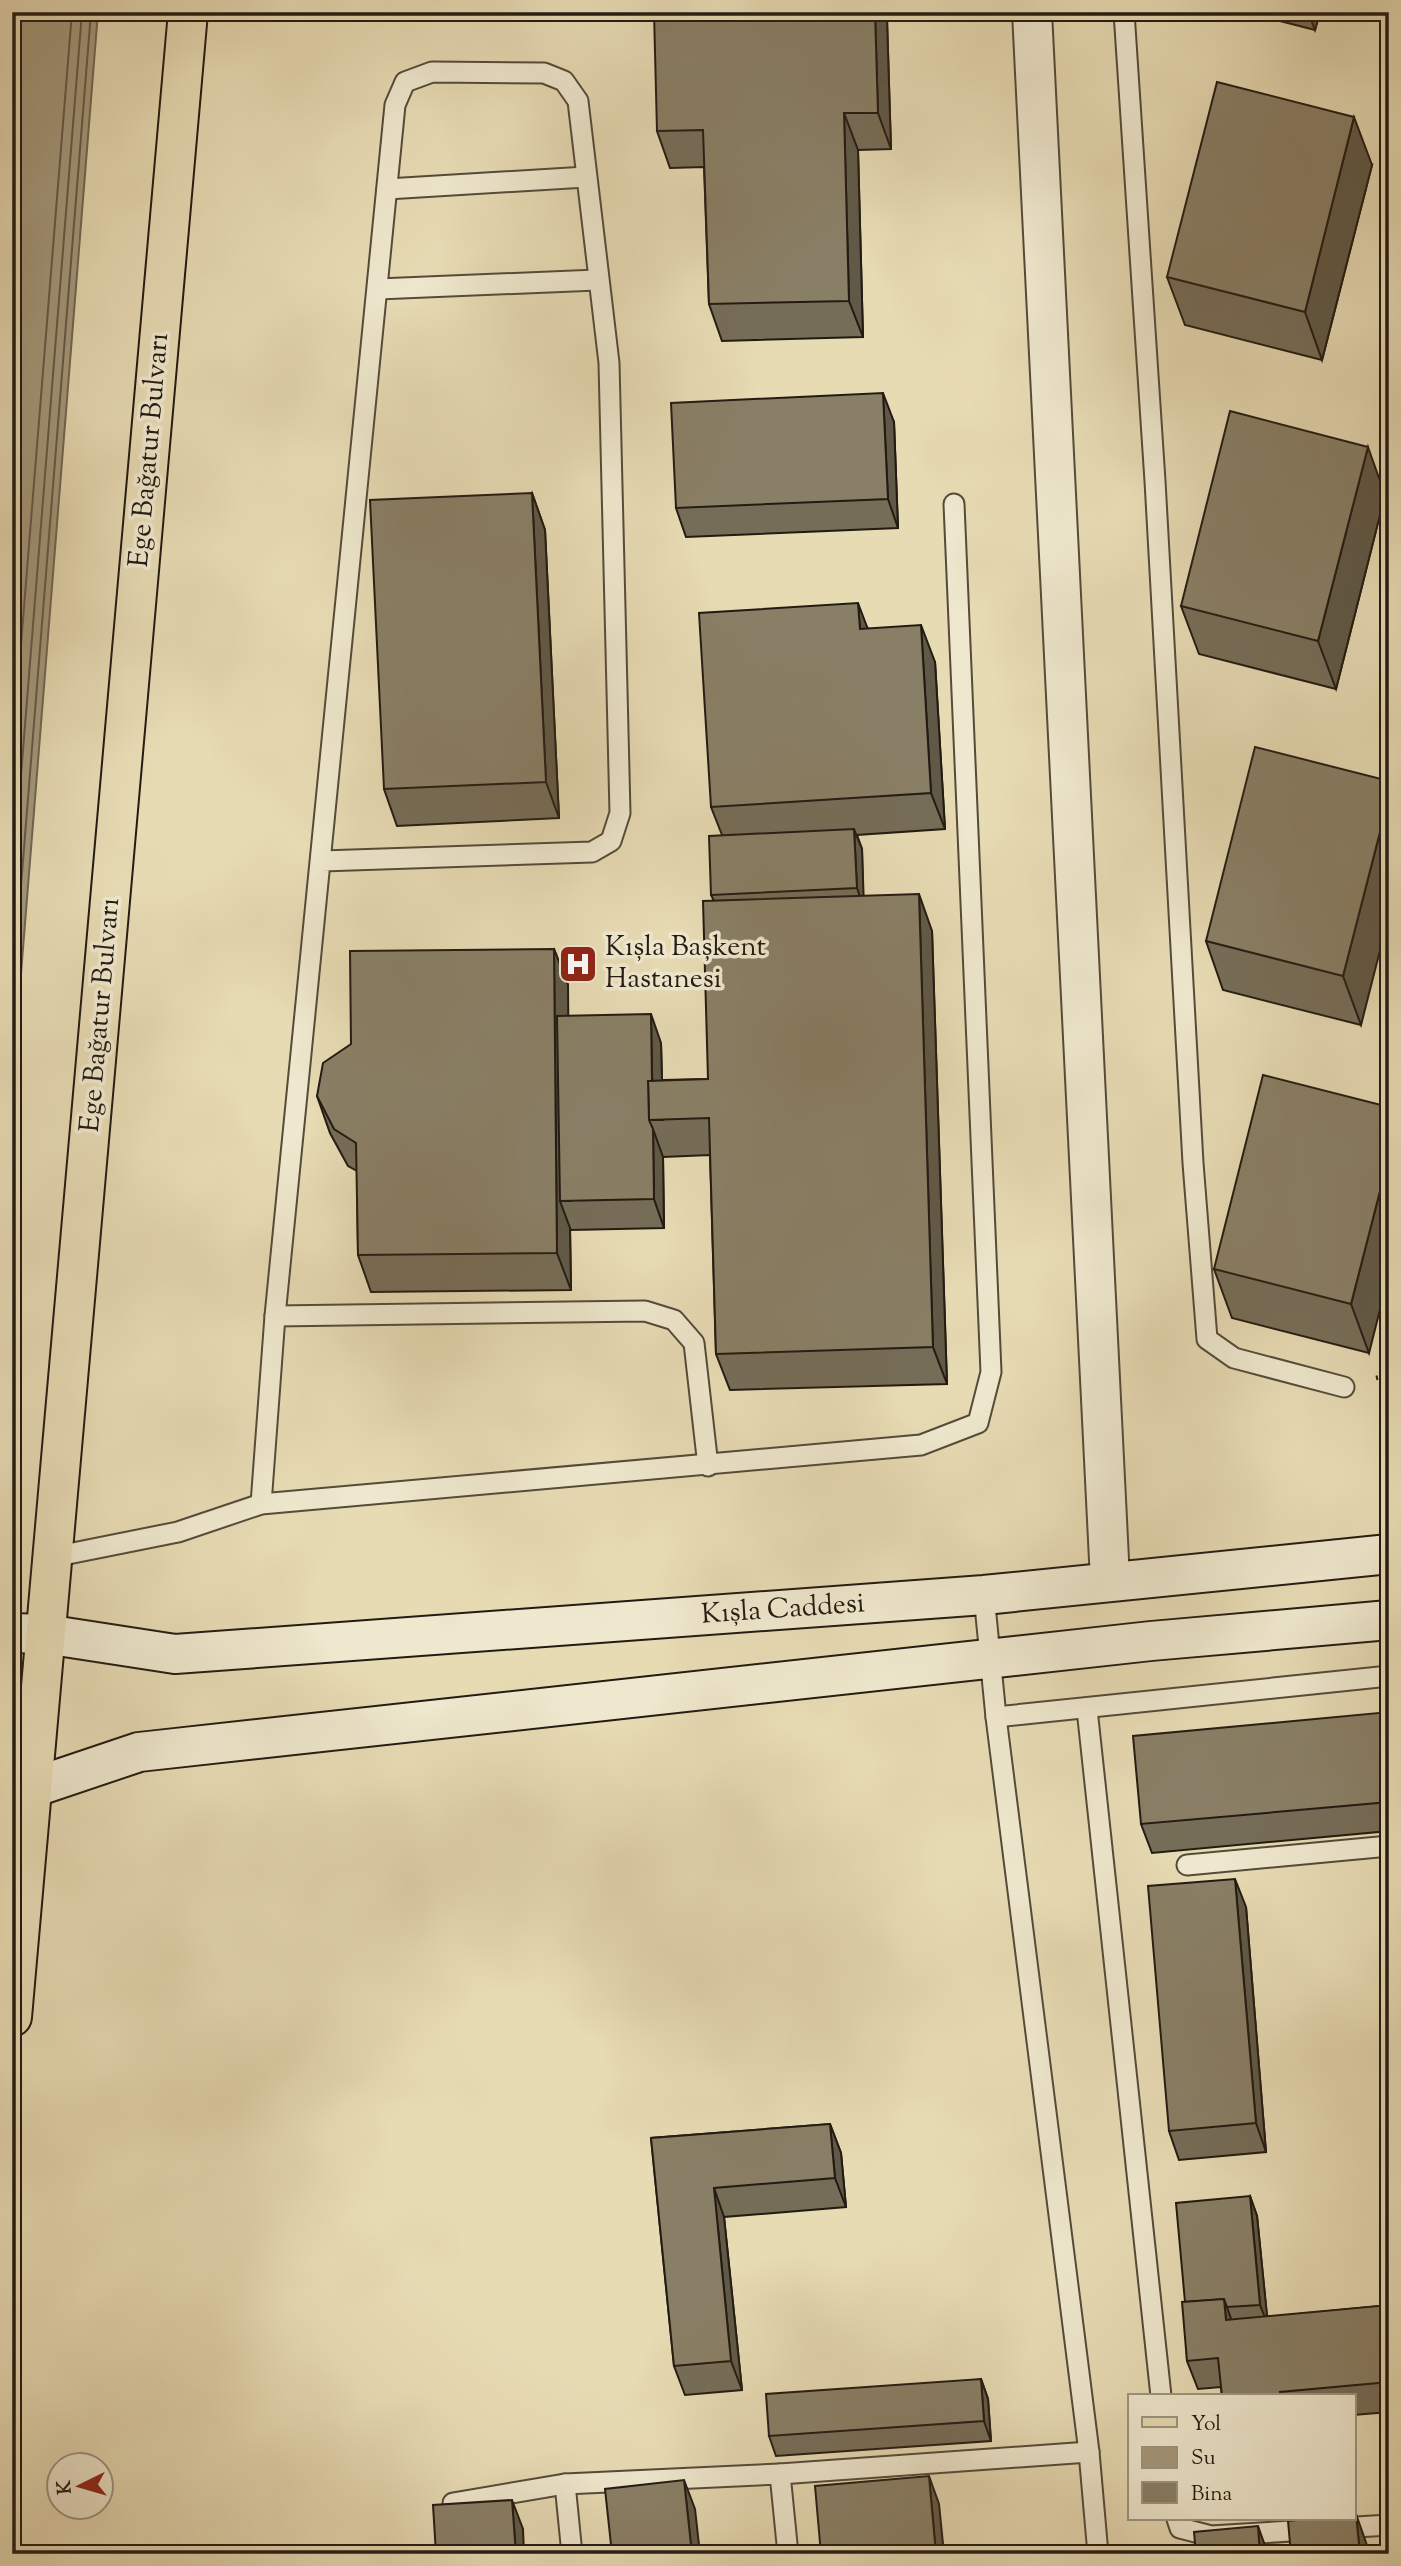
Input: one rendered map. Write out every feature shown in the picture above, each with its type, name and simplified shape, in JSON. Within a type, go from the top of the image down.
[{"type":"main road","name":"Ege Bağatur Bulvarı","points":[[12,2017],[29,1634],[53,1557],[188,12]]},
{"type":"main road","points":[[1032,12],[1110,1580]]},
{"type":"main road","name":"Kışla Caddesi","points":[[29,1634],[175,1654],[984,1595],[1110,1580],[1389,1554]]},
{"type":"main road","points":[[22,1794],[139,1752],[990,1659],[1389,1620]]},
{"type":"lane","points":[[1124,12],[1193,1163],[1207,1339],[1234,1358],[1344,1387]]},
{"type":"lane","points":[[261,1504],[275,1316],[395,105],[405,82],[432,72],[544,73],[564,81],[578,101],[597,280],[609,363],[620,813],[611,841],[592,852],[322,861]]},
{"type":"lane","points":[[387,189],[586,177]]},
{"type":"lane","points":[[378,289],[597,280]]},
{"type":"lane","points":[[53,1557],[178,1532],[261,1504],[922,1445],[978,1423],[991,1372],[954,504]]},
{"type":"lane","points":[[275,1316],[645,1311],[674,1321],[694,1343],[708,1466]]},
{"type":"lane","points":[[984,1595],[996,1717],[1089,2452],[1098,2554]]},
{"type":"lane","points":[[996,1717],[1389,1676]]},
{"type":"lane","points":[[1087,1709],[1161,2394]]},
{"type":"lane","points":[[1187,1866],[1389,1846]]},
{"type":"lane","points":[[453,2503],[565,2484],[780,2474],[1089,2452]]},
{"type":"lane","points":[[780,2474],[788,2554]]},
{"type":"lane","points":[[565,2484],[572,2554]]},
{"type":"lane","points":[[1177,2520],[1180,2528],[1212,2536],[1389,2525]]},
{"type":"water","points":[[12,12],[98,12],[12,1086]]},
{"type":"building","points":[[654,12],[875,12],[878,113],[844,113],[849,301],[709,304],[703,130],[657,131]]},
{"type":"building","points":[[1217,82],[1354,117],[1305,312],[1167,277]]},
{"type":"building","points":[[883,393],[888,499],[676,508],[671,403]]},
{"type":"building","points":[[1230,411],[1368,447],[1318,641],[1181,606]]},
{"type":"building","points":[[532,493],[546,782],[384,789],[370,500]]},
{"type":"building","points":[[858,603],[860,629],[921,625],[931,793],[711,807],[699,613]]},
{"type":"building","points":[[1255,747],[1389,781],[1389,797],[1343,976],[1206,941]]},
{"type":"building","points":[[854,829],[857,888],[711,895],[709,836]]},
{"type":"building","points":[[919,894],[933,1347],[716,1354],[709,1118],[649,1120],[648,1081],[708,1079],[703,901]]},
{"type":"building","points":[[554,949],[557,1253],[358,1255],[356,1143],[334,1129],[317,1096],[323,1063],[351,1044],[350,951]]},
{"type":"building","points":[[651,1014],[652,1081],[648,1081],[649,1120],[653,1129],[654,1199],[560,1201],[557,1016]]},
{"type":"building","points":[[1263,1075],[1389,1107],[1389,1156],[1351,1304],[1214,1269]]},
{"type":"building","points":[[1389,1712],[1389,1802],[1141,1824],[1133,1736]]},
{"type":"building","points":[[1235,1879],[1256,2123],[1169,2131],[1148,1886]]},
{"type":"building","points":[[830,2124],[835,2178],[714,2188],[731,2361],[674,2366],[651,2138]]},
{"type":"building","points":[[1250,2196],[1260,2305],[1227,2307],[1224,2299],[1185,2302],[1176,2203]]},
{"type":"building","points":[[1224,2299],[1226,2320],[1389,2305],[1389,2382],[1280,2394],[1222,2394],[1218,2358],[1187,2361],[1182,2302]]},
{"type":"building","points":[[981,2379],[984,2421],[769,2436],[766,2394]]},
{"type":"building","points":[[929,2476],[936,2554],[821,2554],[815,2486]]},
{"type":"building","points":[[684,2480],[692,2554],[612,2554],[605,2489]]},
{"type":"building","points":[[512,2500],[516,2554],[436,2554],[433,2505]]},
{"type":"building","points":[[1385,2512],[1389,2512],[1389,2547]]},
{"type":"building","points":[[1356,2514],[1360,2554],[1291,2554],[1288,2521],[1356,2520]]},
{"type":"building","points":[[1258,2526],[1260,2554],[1196,2554],[1194,2532]]},
{"type":"place","name":"Kışla Başkent Hastanesi","points":[[578,964]]}]
